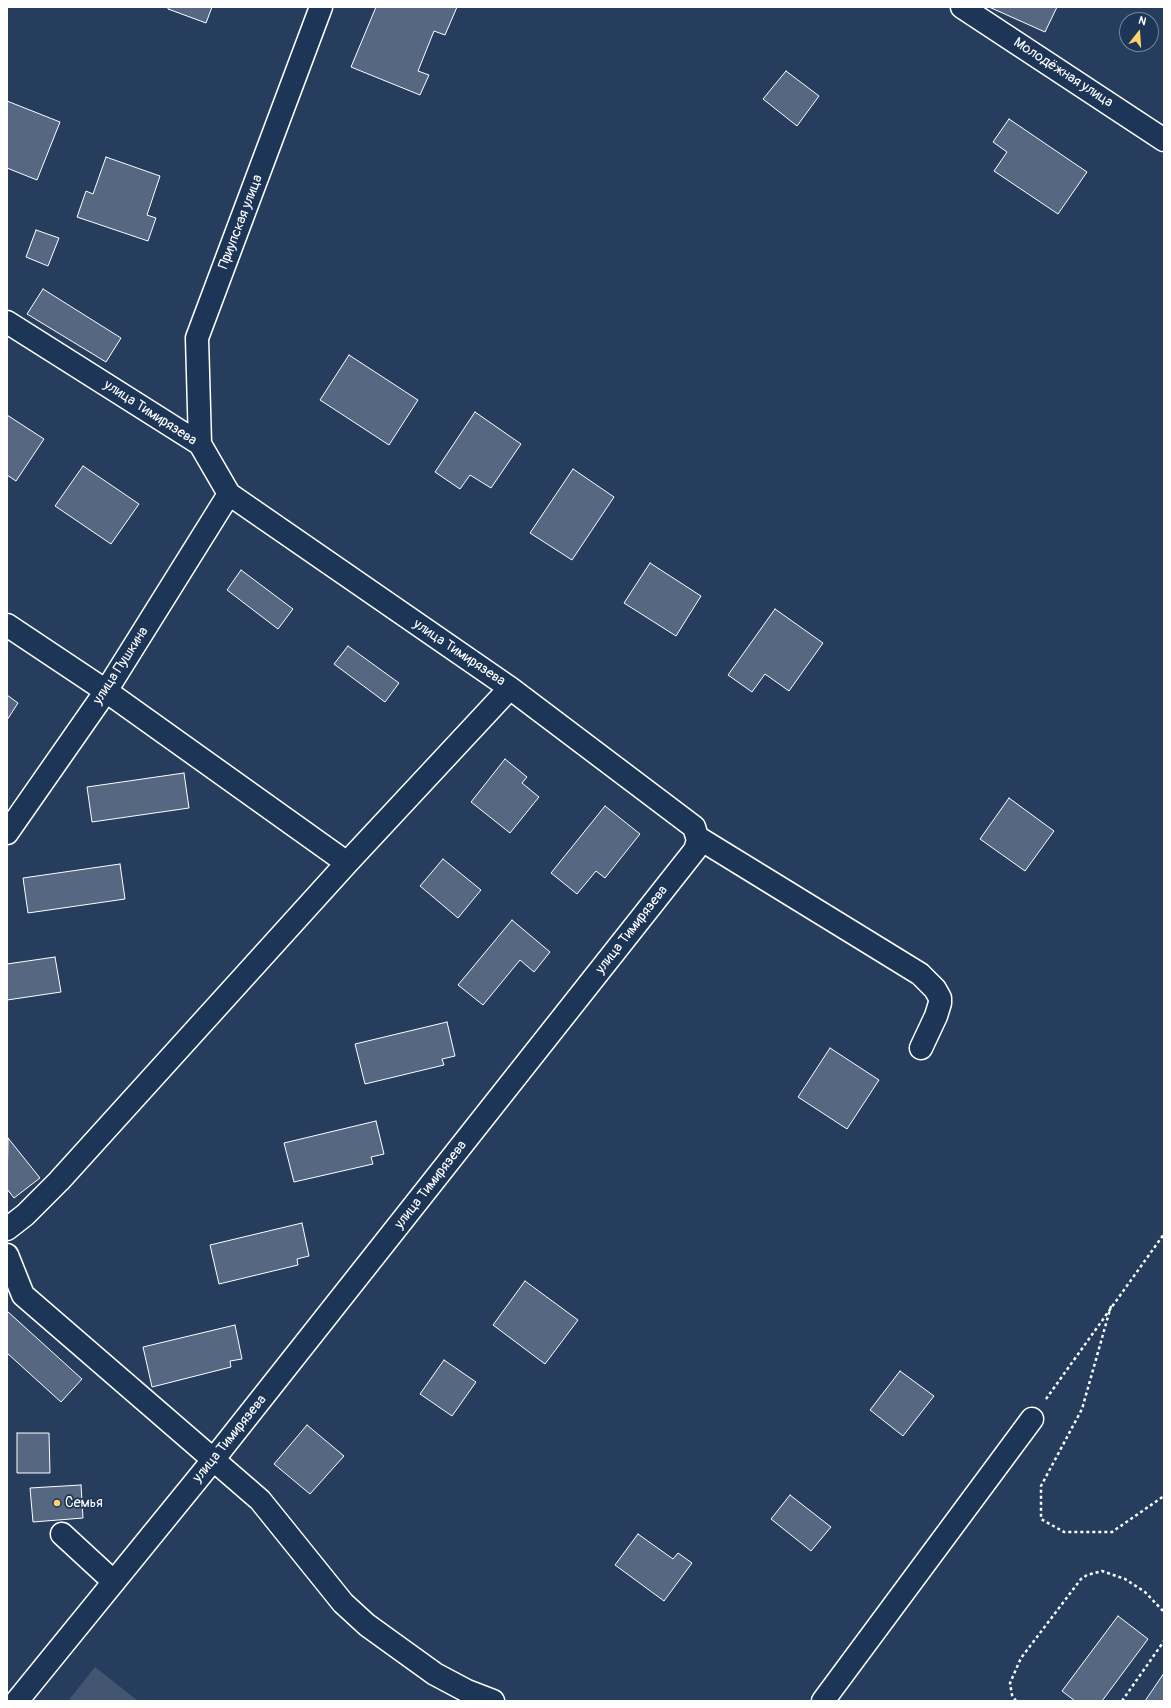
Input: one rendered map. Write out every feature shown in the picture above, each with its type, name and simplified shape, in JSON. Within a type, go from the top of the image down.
[{"type":"street","name":"Приупская улица","points":[[200,444],[197,338],[321,7]]},
{"type":"street","name":"Молодёжная улица","points":[[964,8],[1164,140]]},
{"type":"street","name":"улица Тимирязева","points":[[7,322],[200,444],[228,494],[510,688],[694,827],[698,844],[695,850],[213,1460],[17,1701]]},
{"type":"street","name":"улица Пушкина","points":[[7,833],[106,691],[228,494]]},
{"type":"street","points":[[7,625],[106,691],[347,863]]},
{"type":"street","points":[[7,1229],[25,1215],[59,1181],[347,863],[510,688]]},
{"type":"street","points":[[697,836],[920,974],[935,989],[940,998],[938,1013],[921,1048]]},
{"type":"street","points":[[7,1256],[23,1295],[260,1500],[343,1603],[367,1625],[435,1674],[467,1691],[493,1701]]},
{"type":"street","points":[[823,1701],[1032,1419]]},
{"type":"street","points":[[62,1534],[114,1582]]},
{"type":"path","points":[[1032,1419],[1111,1306],[1164,1234]]},
{"type":"path","points":[[1111,1306],[1082,1409],[1042,1486],[1041,1519],[1064,1532],[1112,1532],[1164,1496]]},
{"type":"path","points":[[1016,1701],[1012,1695],[1010,1683],[1021,1658],[1081,1579],[1087,1575],[1102,1571],[1125,1579],[1146,1592],[1164,1612]]},
{"type":"path","points":[[1122,1701],[1164,1641]]},
{"type":"shaded area","points":[[95,1667],[138,1701],[68,1701]]},
{"type":"building","points":[[168,7],[212,7],[206,23],[168,9]]},
{"type":"building","points":[[376,7],[457,7],[445,35],[434,31],[418,71],[429,75],[420,95],[351,67]]},
{"type":"building","points":[[989,7],[1057,7],[1045,32]]},
{"type":"building","points":[[786,71],[819,96],[797,126],[763,99]]},
{"type":"building","points":[[7,101],[60,122],[37,180],[7,168]]},
{"type":"building","points":[[1009,119],[1087,172],[1058,214],[994,171],[1007,152],[993,142]]},
{"type":"building","points":[[106,157],[160,176],[147,215],[156,218],[148,241],[77,217],[86,191],[93,194]]},
{"type":"building","points":[[36,230],[59,238],[48,266],[26,257]]},
{"type":"building","points":[[43,289],[121,338],[106,362],[27,314]]},
{"type":"building","points":[[349,355],[418,400],[389,445],[320,400]]},
{"type":"building","points":[[475,412],[521,444],[491,488],[470,475],[460,489],[435,472]]},
{"type":"building","points":[[7,415],[44,439],[16,481],[7,475]]},
{"type":"building","points":[[83,466],[139,504],[111,544],[55,506]]},
{"type":"building","points":[[573,469],[614,497],[572,560],[530,533]]},
{"type":"building","points":[[650,563],[701,596],[676,636],[624,603]]},
{"type":"building","points":[[241,570],[293,609],[278,629],[227,590]]},
{"type":"building","points":[[775,609],[823,643],[789,691],[765,674],[752,692],[728,675]]},
{"type":"building","points":[[348,646],[399,683],[385,702],[334,664]]},
{"type":"building","points":[[7,695],[18,703],[7,720]]},
{"type":"building","points":[[505,759],[527,777],[522,783],[539,797],[510,833],[471,802]]},
{"type":"building","points":[[184,773],[189,808],[92,822],[87,787]]},
{"type":"building","points":[[1009,798],[1054,831],[1025,871],[980,839]]},
{"type":"building","points":[[605,806],[640,834],[605,878],[596,871],[577,894],[551,873]]},
{"type":"building","points":[[443,859],[481,890],[458,918],[420,886]]},
{"type":"building","points":[[120,864],[125,899],[28,913],[23,878]]},
{"type":"building","points":[[512,920],[550,952],[534,972],[520,960],[483,1005],[458,985]]},
{"type":"building","points":[[55,957],[61,992],[7,1000],[7,964]]},
{"type":"building","points":[[447,1022],[455,1056],[442,1059],[444,1065],[365,1084],[355,1044]]},
{"type":"building","points":[[830,1048],[879,1080],[847,1129],[798,1097]]},
{"type":"building","points":[[376,1121],[384,1154],[371,1157],[373,1164],[294,1182],[284,1143]]},
{"type":"building","points":[[8,1138],[40,1178],[14,1198],[7,1189]]},
{"type":"building","points":[[302,1223],[309,1256],[297,1259],[298,1265],[219,1284],[210,1245]]},
{"type":"building","points":[[525,1281],[578,1320],[545,1364],[493,1325]]},
{"type":"building","points":[[7,1311],[82,1379],[61,1402],[7,1353]]},
{"type":"building","points":[[235,1325],[242,1359],[230,1361],[231,1367],[152,1387],[143,1347]]},
{"type":"building","points":[[444,1360],[476,1382],[452,1416],[420,1394]]},
{"type":"building","points":[[900,1371],[934,1396],[903,1436],[870,1410]]},
{"type":"building","points":[[307,1425],[344,1456],[310,1494],[274,1464]]},
{"type":"building","points":[[17,1433],[49,1433],[50,1473],[17,1473]]},
{"type":"building","name":"Семья","points":[[81,1485],[83,1518],[33,1522],[30,1488]]},
{"type":"building","points":[[790,1495],[831,1527],[811,1551],[771,1519]]},
{"type":"building","points":[[638,1534],[673,1559],[678,1553],[692,1563],[664,1601],[615,1565]]},
{"type":"building","points":[[1118,1616],[1148,1639],[1102,1701],[1075,1701],[1062,1691]]},
{"type":"building","points":[[1164,1673],[1164,1701],[1145,1701]]},
{"type":"place","name":"Семья","points":[[57,1503]]}]
